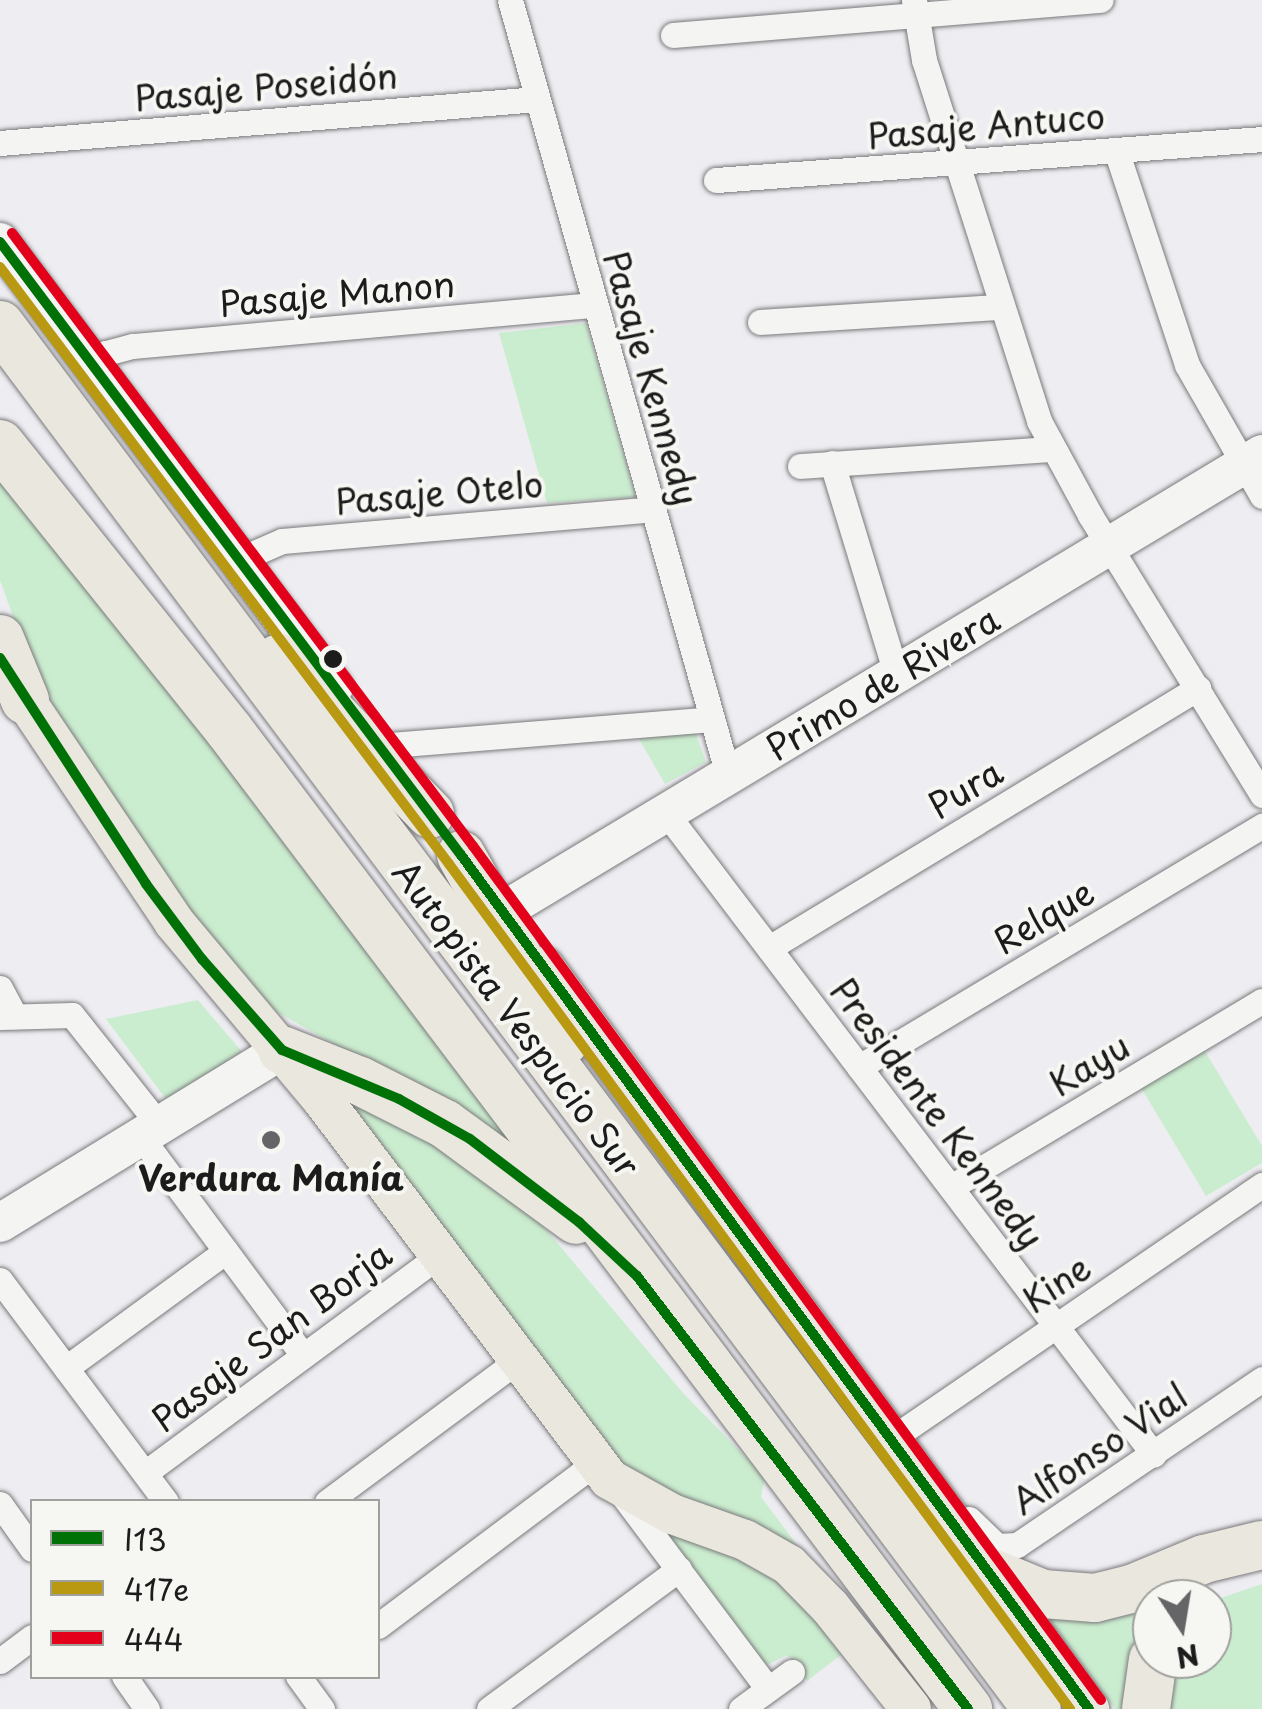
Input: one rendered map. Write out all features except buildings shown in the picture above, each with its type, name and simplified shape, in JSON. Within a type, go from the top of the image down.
[{"type":"highway","name":"Autopista Vespucio Sur","points":[[0,324],[126,498],[1036,1709]]},
{"type":"highway","name":"Autopista Vespucio Sur","points":[[0,444],[229,730],[637,1276],[968,1709]]},
{"type":"highway","points":[[126,498],[430,814]]},
{"type":"highway","points":[[0,640],[25,700]]},
{"type":"highway","points":[[461,854],[654,1202]]},
{"type":"highway","points":[[282,1050],[373,1087],[470,1139],[580,1222],[637,1276]]},
{"type":"highway","points":[[988,1570],[1042,1594],[1095,1598],[1132,1590],[1204,1560],[1262,1546]]},
{"type":"highway","points":[[1232,1580],[1262,1574]]},
{"type":"highway","points":[[1146,1709],[1150,1679]]},
{"type":"main road","points":[[25,700],[174,922],[282,1050],[602,1471],[672,1514],[745,1540],[789,1565],[830,1607],[911,1709]]},
{"type":"main road","points":[[430,814],[1089,1709]]},
{"type":"street","name":"Pasaje Kennedy","points":[[510,0],[728,776]]},
{"type":"street","points":[[673,35],[915,6],[1100,0]]},
{"type":"street","points":[[915,6],[924,60],[956,165],[1001,308],[1052,449],[1262,795]]},
{"type":"street","name":"Pasaje Poseidón","points":[[0,143],[537,98]]},
{"type":"street","name":"Pasaje Antuco","points":[[716,180],[1261,143]]},
{"type":"street","points":[[1116,150],[1187,365],[1256,471]]},
{"type":"street","points":[[0,242],[236,561],[430,814]]},
{"type":"street","name":"Pasaje Manon","points":[[90,364],[106,354],[133,346],[595,304]]},
{"type":"street","points":[[760,322],[1001,308]]},
{"type":"street","points":[[800,466],[1052,449]]},
{"type":"street","points":[[832,464],[896,674]]},
{"type":"street","name":"Primo de Rivera","points":[[502,912],[1110,545],[1256,471]]},
{"type":"street","name":"Pasaje Otelo","points":[[236,561],[282,541],[653,508]]},
{"type":"street","points":[[0,658],[25,700]]},
{"type":"street","name":"Pura","points":[[769,948],[1198,688]]},
{"type":"street","points":[[378,746],[712,720]]},
{"type":"street","name":"Presidente Kennedy","points":[[666,813],[1154,1455]]},
{"type":"street","name":"Relque","points":[[860,1067],[1262,826]]},
{"type":"street","points":[[0,988],[8,1016],[72,1015],[226,1251],[304,1355]]},
{"type":"street","name":"Kayu","points":[[951,1187],[1262,1001]]},
{"type":"street","points":[[0,1224],[282,1050]]},
{"type":"street","name":"Kine","points":[[891,1439],[1262,1185]]},
{"type":"street","points":[[66,1368],[226,1251]]},
{"type":"street","name":"Pasaje San Borja","points":[[145,1473],[440,1256]]},
{"type":"street","points":[[0,1280],[164,1499]]},
{"type":"street","points":[[331,1499],[517,1361]]},
{"type":"street","name":"Alfonso Vial","points":[[891,1439],[990,1541],[1003,1547],[1017,1545],[1260,1386]]},
{"type":"street","points":[[380,1625],[602,1471],[768,1689]]},
{"type":"street","points":[[3,1514],[30,1548]]},
{"type":"street","points":[[489,1709],[680,1570]]},
{"type":"street","points":[[0,1661],[30,1638]]},
{"type":"street","points":[[741,1709],[792,1672]]},
{"type":"street","points":[[126,1679],[139,1706]]},
{"type":"street","points":[[305,1679],[322,1709]]},
{"type":"green space","points":[[586,323],[636,497],[547,503],[499,333]]},
{"type":"green space","points":[[0,461],[512,1145],[279,1013],[221,960],[56,714],[24,647],[0,580]]},
{"type":"green space","points":[[695,732],[706,762],[665,784],[638,737]]},
{"type":"green space","points":[[198,1000],[243,1053],[169,1103],[106,1019]]},
{"type":"green space","points":[[1203,1048],[1262,1146],[1262,1163],[1206,1196],[1140,1086]]},
{"type":"green space","points":[[308,1063],[382,1102],[533,1214],[683,1393],[765,1477],[761,1497],[800,1549],[647,1485],[612,1456]]},
{"type":"green space","points":[[651,1523],[763,1567],[846,1651],[807,1681],[787,1655],[765,1666]]},
{"type":"green space","points":[[1262,1584],[1262,1709],[1159,1709],[1161,1679],[1232,1679],[1232,1594]]},
{"type":"green space","points":[[1132,1590],[1132,1679],[1137,1679],[1132,1709],[1115,1709],[1038,1604]]},
{"type":"transit line","name":"444","points":[[12,233],[473,846],[1101,1700]]},
{"type":"transit line","name":"I13","points":[[0,242],[461,855],[1089,1709]]},
{"type":"transit line","name":"417e","points":[[0,267],[449,864],[1070,1709]]},
{"type":"transit line","name":"I13","points":[[0,658],[146,884],[202,959],[282,1050],[399,1099],[470,1139],[579,1222],[637,1276],[968,1709]]},
{"type":"place","name":"Verdura Manía","points":[[271,1140]]}]
